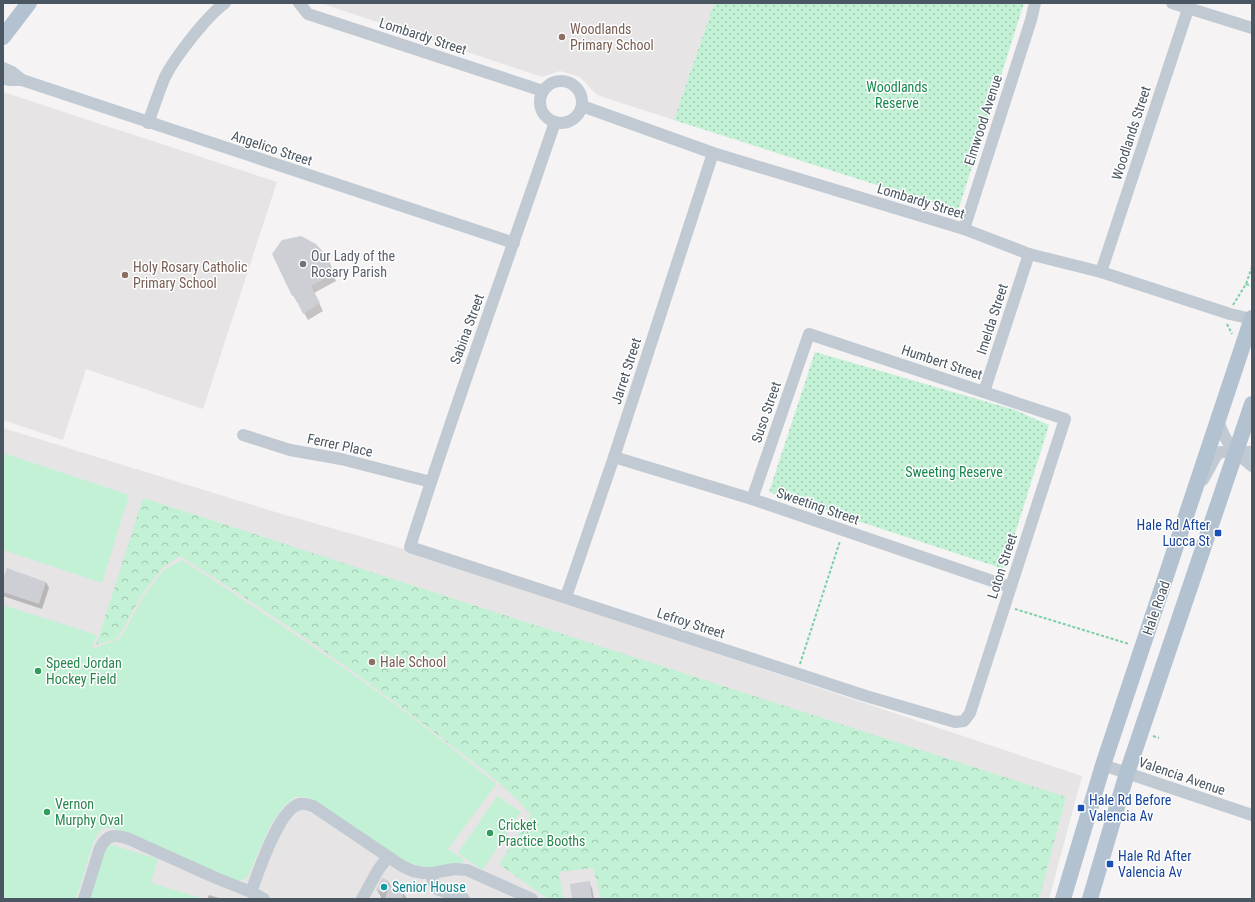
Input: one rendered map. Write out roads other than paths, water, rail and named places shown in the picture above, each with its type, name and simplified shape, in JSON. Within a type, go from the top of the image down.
[{"type":"main road","points":[[3,20],[25,3]]},
{"type":"main road","points":[[3,37],[25,3]]},
{"type":"main road","name":"Hale Road","points":[[1063,899],[1103,766],[1252,318]]},
{"type":"main road","name":"Hale Road","points":[[1090,899],[1127,773],[1252,404]]},
{"type":"street","points":[[148,122],[169,70],[184,47],[217,8],[225,3]]},
{"type":"street","name":"Lombardy Street","points":[[299,3],[308,14],[543,91]]},
{"type":"street","name":"Elmwood Avenue","points":[[964,230],[1031,20],[1035,3]]},
{"type":"street","name":"Elmwood Avenue","points":[[1031,20],[1040,3]]},
{"type":"street","points":[[1172,3],[1189,6],[1252,28]]},
{"type":"street","name":"Woodlands Street","points":[[1101,272],[1189,6]]},
{"type":"street","name":"Angelico Street","points":[[3,68],[12,72],[22,80]]},
{"type":"street","name":"Angelico Street","points":[[3,78],[9,80],[22,80],[514,243]]},
{"type":"street","points":[[554,81],[568,81],[574,84],[582,95],[582,106],[580,113],[573,119],[566,122],[555,122],[548,119],[541,108],[540,101],[543,91],[554,81]]},
{"type":"street","name":"Lombardy Street","points":[[582,106],[713,153],[964,230],[1029,254],[1101,272],[1230,314],[1252,318]]},
{"type":"street","name":"Sabina Street","points":[[410,547],[467,374],[555,122]]},
{"type":"street","name":"Jarret Street","points":[[566,597],[614,457],[713,153]]},
{"type":"street","name":"Imelda Street","points":[[984,392],[1029,254]]},
{"type":"street","name":"Humbert Street","points":[[809,334],[1065,419]]},
{"type":"street","name":"Suso Street","points":[[752,499],[809,334]]},
{"type":"street","name":"Loton Street","points":[[964,720],[970,713],[1065,419]]},
{"type":"street","points":[[1218,420],[1225,440],[1235,452],[1252,466]]},
{"type":"street","name":"Ferrer Place","points":[[243,435],[290,450],[341,459],[431,482]]},
{"type":"street","points":[[1191,502],[1216,456],[1220,452],[1252,452]]},
{"type":"street","name":"Sweeting Street","points":[[614,457],[752,499],[1010,587]]},
{"type":"street","name":"Lefroy Street","points":[[410,547],[866,696],[955,722],[964,720]]},
{"type":"street","name":"Valencia Avenue","points":[[1103,766],[1252,815]]},
{"type":"street","points":[[251,892],[270,841],[287,814],[291,809],[300,804],[307,804],[402,866],[413,871],[431,873],[454,869],[467,870],[532,899]]},
{"type":"street","points":[[84,899],[100,848],[108,837],[114,835],[129,839],[264,899]]},
{"type":"street","points":[[362,899],[378,870],[388,857]]},
{"type":"street","points":[[431,873],[437,889],[464,899]]},
{"type":"place","name":"Woodlands Primary School","points":[[562,37]]},
{"type":"place","name":"Our Lady of the Rosary Parish","points":[[303,264]]},
{"type":"place","name":"Holy Rosary Catholic Primary School","points":[[125,275]]},
{"type":"place","name":"Hale Rd After Lucca St","points":[[1218,533]]},
{"type":"place","name":"Hale School","points":[[372,662]]},
{"type":"place","name":"Speed Jordan Hockey Field","points":[[38,671]]},
{"type":"place","name":"Hale Rd Before Valencia Av","points":[[1081,808]]},
{"type":"place","name":"Vernon Murphy Oval","points":[[47,812]]},
{"type":"place","name":"Cricket Practice Booths","points":[[490,833]]},
{"type":"place","name":"Hale Rd After Valencia Av","points":[[1110,864]]},
{"type":"place","name":"Senior House","points":[[384,887]]},
{"type":"park label","name":"Woodlands Reserve","points":[[897,96]]},
{"type":"park label","name":"Sweeting Reserve","points":[[954,472]]}]
